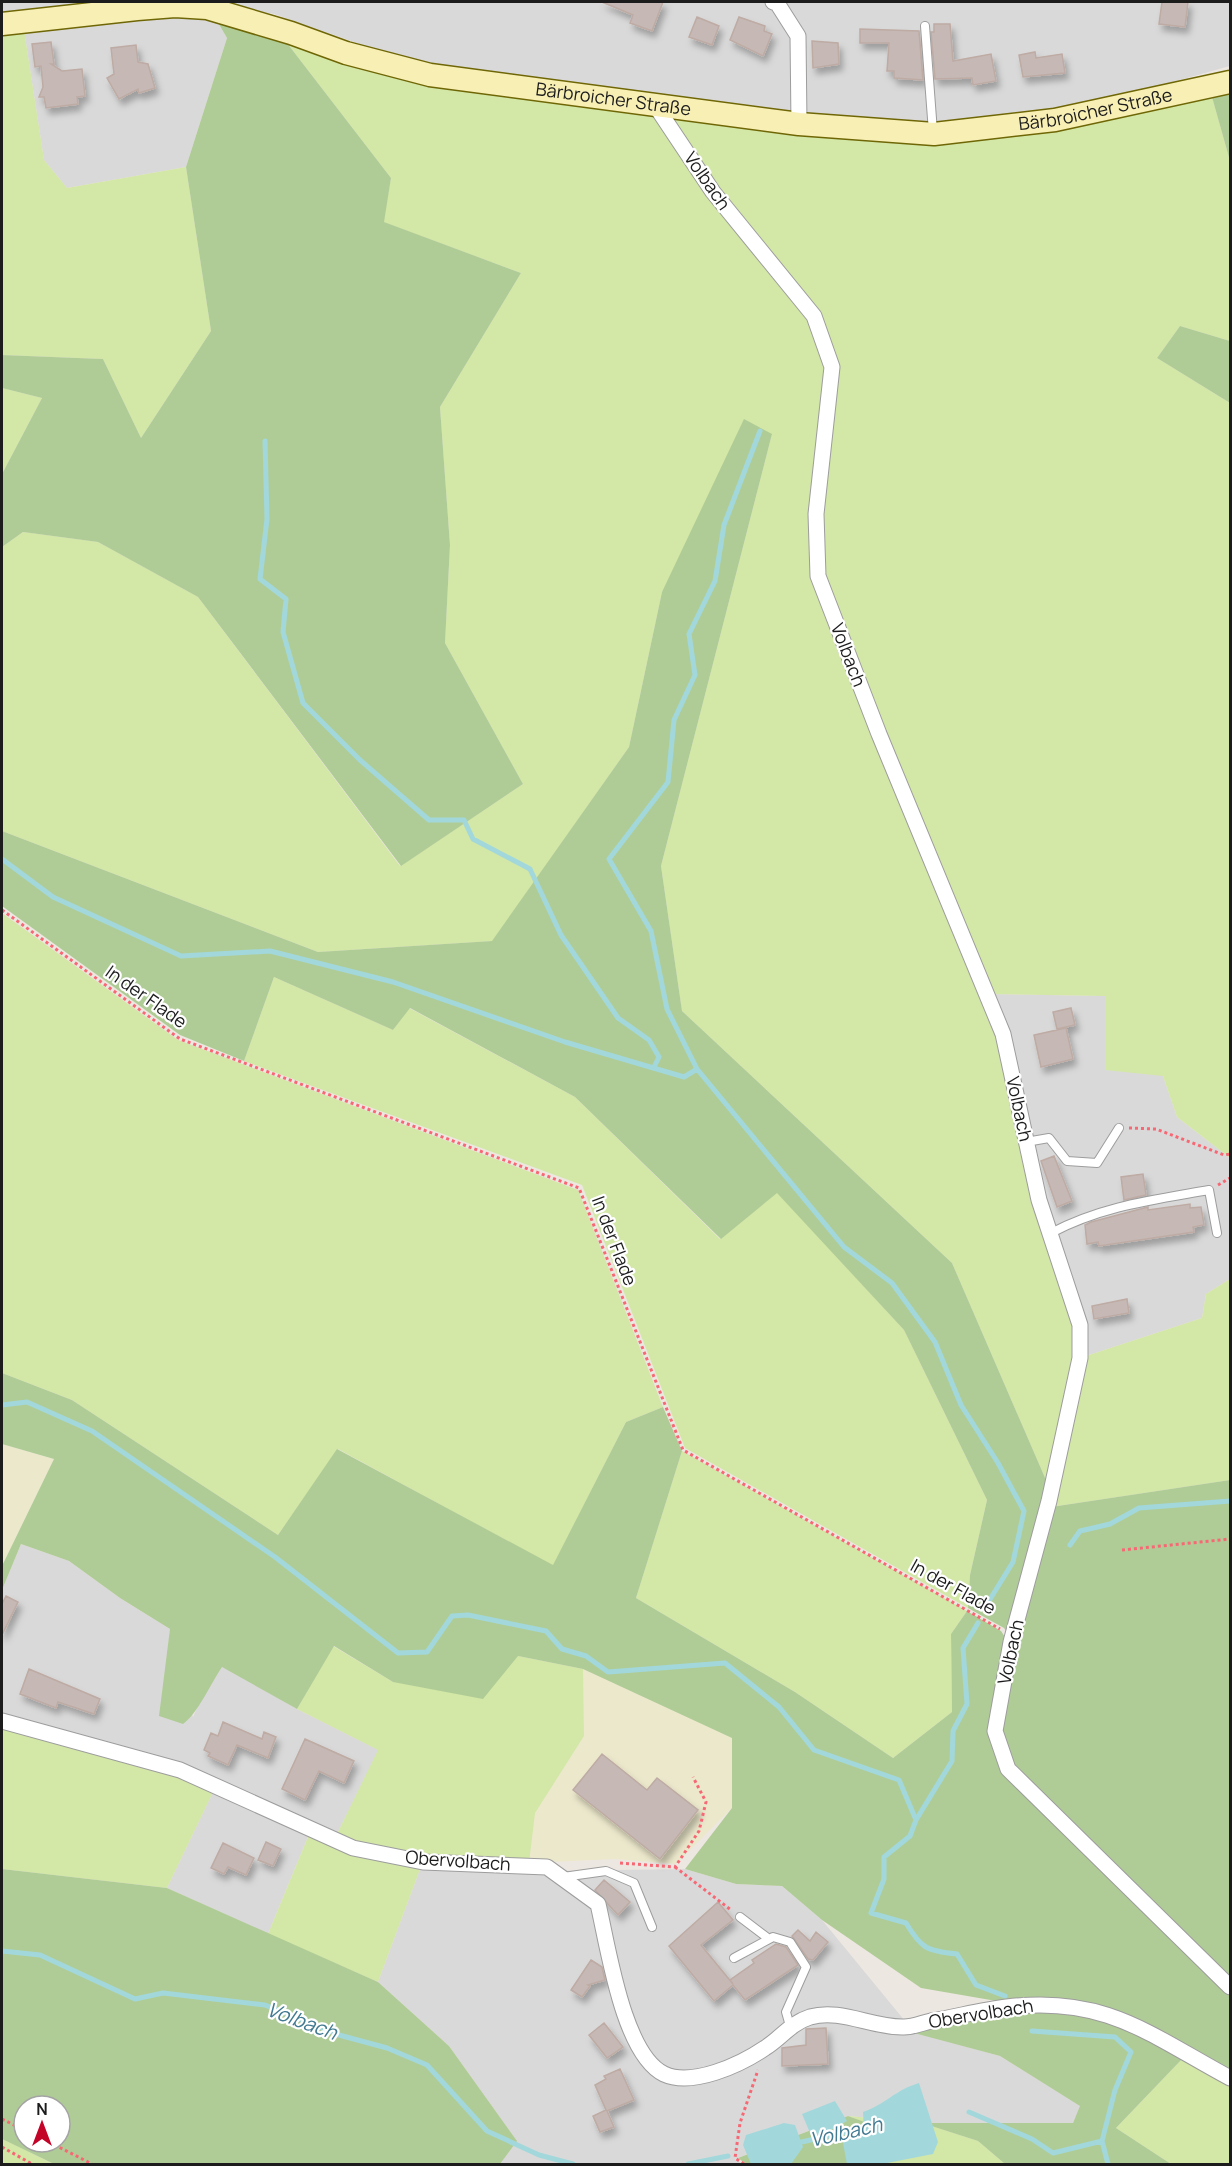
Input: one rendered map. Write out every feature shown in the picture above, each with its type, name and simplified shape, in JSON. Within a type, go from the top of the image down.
[{"type":"main road","name":"Bärbroicher Straße","points":[[2,24],[146,8],[207,8],[403,70],[799,124],[934,134],[1055,120],[1230,82]]},
{"type":"street","points":[[773,2],[777,3],[798,36],[799,124]]},
{"type":"street","name":"Volbach","points":[[655,105],[713,192],[814,316],[832,367],[816,514],[818,576],[879,734],[1003,1034],[1039,1200],[1080,1325],[1080,1358],[1041,1531],[1011,1642],[995,1731],[1008,1769],[1230,1987]]},
{"type":"street","name":"Obervolbach","points":[[2,1721],[180,1770],[353,1848],[423,1862],[547,1867],[597,1904],[627,2026],[642,2052],[662,2073],[677,2078],[694,2079],[766,2048],[790,2026],[809,2017],[830,2014],[904,2027],[1007,2007],[1048,2005],[1088,2008],[1149,2031],[1230,2078]]},
{"type":"lane","points":[[925,26],[934,134]]},
{"type":"lane","points":[[1026,1142],[1049,1137],[1067,1161],[1097,1163],[1119,1128]]},
{"type":"lane","points":[[1051,1233],[1078,1218],[1107,1208],[1209,1190],[1217,1233]]},
{"type":"lane","points":[[561,1877],[606,1871],[634,1883],[652,1927]]},
{"type":"lane","points":[[740,1917],[769,1939]]},
{"type":"lane","points":[[734,1958],[772,1937],[790,1942],[806,1967],[786,2012],[790,2026]]},
{"type":"path","name":"In der Flade","points":[[2,910],[180,1039],[579,1188],[683,1450],[1002,1630],[1011,1642]]},
{"type":"path","points":[[1119,1128],[1156,1129],[1224,1155],[1230,1154]]},
{"type":"path","points":[[1122,1550],[1230,1539]]},
{"type":"path","points":[[675,1867],[699,1831],[706,1802],[693,1777]]},
{"type":"path","points":[[617,1862],[675,1867],[740,1917]]},
{"type":"path","points":[[744,2164],[735,2158],[740,2123],[766,2048]]},
{"type":"path","points":[[2,2147],[32,2164]]},
{"type":"path","points":[[72,2154],[92,2164]]},
{"type":"shaded area","points":[[2,2],[199,2],[2,21]]},
{"type":"shaded area","points":[[212,2],[1230,2],[1230,66],[1054,115],[933,130],[417,64],[274,14]]},
{"type":"shaded area","points":[[210,9],[227,38],[186,167],[67,188],[44,160],[24,30]]},
{"type":"shaded area","points":[[989,994],[1106,996],[1163,1076],[1177,1117],[1230,1158],[1230,1279],[1206,1294],[1202,1318],[1083,1357]]},
{"type":"shaded area","points":[[2,1444],[54,1459],[2,1566]]},
{"type":"shaded area","points":[[21,1544],[69,1561],[120,1598],[170,1629],[193,1717],[202,1697],[222,1666],[297,1709],[379,1750],[337,1834],[2,1718],[2,1590]]},
{"type":"shaded area","points":[[583,1669],[732,1737],[732,1808],[676,1864],[615,1859],[529,1863],[534,1813],[584,1736]]},
{"type":"shaded area","points":[[215,1788],[310,1832],[268,1934],[167,1888]]},
{"type":"shaded area","points":[[422,1864],[547,1871],[685,1869],[736,1884],[782,1886],[822,1920],[914,2032],[1000,2056],[1081,2106],[1073,2123],[922,2123],[848,2116],[735,2159],[742,2164],[500,2164],[516,2140],[449,2046],[378,1982]]},
{"type":"green space","points":[[210,9],[270,21],[391,178],[384,222],[521,273],[440,407],[450,545],[445,643],[523,784],[401,866],[198,597],[98,542],[23,532],[2,547],[2,474],[42,398],[2,388],[2,355],[103,359],[141,438],[211,331],[186,167],[227,38]]},
{"type":"green space","points":[[270,21],[415,75],[649,109],[810,322],[829,369],[814,580],[999,1034],[1076,1327],[1074,1358],[1049,1487],[952,1263],[682,1011],[661,866],[772,434],[662,592],[629,747],[493,941],[318,952],[2,831],[2,547],[23,532],[98,542],[198,597],[400,866],[523,784],[445,643],[450,545],[440,407],[521,273],[383,222],[391,178]]},
{"type":"green space","points":[[24,30],[44,160],[67,188],[186,167],[211,331],[141,438],[103,359],[2,355],[2,31]]},
{"type":"green space","points":[[1230,85],[1230,161],[1210,90]]},
{"type":"green space","points":[[1210,90],[1230,161],[1230,341],[1180,326],[1157,358],[1230,403],[1230,1158],[1177,1117],[1163,1076],[1105,1070],[1105,996],[989,994],[821,575],[819,514],[833,403],[816,314],[656,109],[934,139]]},
{"type":"green space","points":[[1180,326],[1230,341],[1230,403],[1157,358]]},
{"type":"green space","points":[[2,388],[42,398],[2,474]]},
{"type":"green space","points":[[744,419],[772,434],[661,866],[682,1011],[952,1263],[1049,1487],[1011,1638],[1004,1628],[968,1608],[970,1575],[987,1500],[904,1330],[777,1193],[721,1239],[575,1097],[410,1008],[393,1030],[274,977],[244,1061],[180,1035],[2,906],[2,831],[318,952],[492,941],[629,747],[662,592]]},
{"type":"green space","points":[[2,913],[178,1040],[578,1190],[663,1407],[626,1422],[553,1566],[338,1449],[278,1535],[72,1400],[2,1373]]},
{"type":"green space","points":[[274,977],[393,1030],[409,1008],[575,1097],[720,1239],[777,1192],[904,1330],[987,1500],[970,1575],[968,1608],[685,1448],[582,1185],[244,1061]]},
{"type":"green space","points":[[1230,1279],[1230,1480],[1051,1507],[1083,1357],[1202,1318],[1206,1294]]},
{"type":"green space","points":[[2,1373],[72,1400],[278,1535],[337,1449],[553,1565],[626,1422],[663,1407],[682,1451],[636,1598],[795,1692],[893,1758],[952,1712],[951,1634],[967,1611],[1001,1631],[1009,1643],[991,1731],[1005,1772],[1230,1992],[1230,2075],[1153,2028],[921,1988],[822,1920],[782,1886],[736,1884],[685,1869],[732,1808],[732,1738],[583,1669],[518,1656],[483,1699],[393,1682],[334,1646],[297,1709],[222,1667],[199,1706],[183,1724],[159,1716],[170,1629],[120,1598],[69,1561],[21,1544],[2,1590],[2,1566],[54,1459],[2,1444]]},
{"type":"green space","points":[[682,1451],[967,1611],[951,1634],[952,1712],[893,1758],[795,1692],[636,1598]]},
{"type":"green space","points":[[1230,1480],[1230,1984],[1010,1768],[998,1730],[1012,1642],[1051,1507]]},
{"type":"green space","points":[[333,1646],[393,1682],[518,1656],[583,1669],[584,1736],[535,1813],[529,1863],[425,1858],[379,1849],[337,1834],[378,1750],[297,1709]]},
{"type":"green space","points":[[2,1724],[215,1788],[167,1888],[2,1869]]},
{"type":"green space","points":[[310,1832],[422,1864],[378,1982],[268,1934]]},
{"type":"green space","points":[[2,1869],[167,1888],[378,1982],[449,2046],[517,2141],[500,2164],[54,2164],[33,2154],[72,2154],[72,2094],[12,2094],[12,2144],[2,2139]]},
{"type":"green space","points":[[1008,2010],[1088,2011],[1184,2057],[1116,2128],[1171,2164],[1005,2164],[978,2141],[922,2123],[1073,2123],[1080,2106],[1000,2056],[914,2033]]},
{"type":"green space","points":[[1184,2057],[1230,2081],[1230,2164],[1171,2164],[1116,2128]]},
{"type":"green space","points":[[848,2116],[922,2123],[978,2141],[1005,2164],[859,2164],[869,2124]]},
{"type":"green space","points":[[848,2116],[870,2124],[859,2164],[746,2164],[738,2158]]},
{"type":"green space","points":[[2,2139],[12,2144],[12,2154],[33,2154],[54,2164],[2,2164]]},
{"type":"water","points":[[919,2083],[938,2142],[933,2154],[882,2164],[847,2164],[843,2143],[864,2130],[863,2112],[903,2089]]},
{"type":"water","points":[[835,2101],[847,2121],[813,2140],[802,2114]]},
{"type":"water","points":[[784,2123],[795,2125],[803,2147],[791,2164],[751,2164],[743,2145],[746,2135]]},
{"type":"building","points":[[602,2],[663,2],[652,31],[630,23],[633,15]]},
{"type":"building","points":[[1162,2],[1188,2],[1185,27],[1159,24]]},
{"type":"building","points":[[697,17],[719,26],[712,45],[689,37]]},
{"type":"building","points":[[739,17],[765,26],[764,31],[772,34],[763,56],[730,40]]},
{"type":"building","points":[[934,24],[950,24],[953,61],[991,54],[996,81],[973,85],[972,78],[935,79],[931,32],[934,32]]},
{"type":"building","points":[[860,29],[919,31],[923,80],[894,78],[894,71],[887,71],[889,43],[860,43]]},
{"type":"building","points":[[812,41],[838,43],[839,64],[813,68]]},
{"type":"building","points":[[51,42],[54,64],[51,64],[62,71],[82,69],[85,96],[77,97],[78,104],[46,108],[44,97],[39,97],[43,87],[41,66],[35,67],[32,44]]},
{"type":"building","points":[[136,45],[138,62],[148,64],[155,88],[139,93],[138,89],[119,99],[107,78],[114,74],[111,48]]},
{"type":"building","points":[[1035,52],[1036,58],[1062,54],[1065,73],[1023,77],[1019,55]]},
{"type":"building","points":[[1071,1008],[1075,1025],[1057,1029],[1053,1012]]},
{"type":"building","points":[[1066,1028],[1073,1059],[1041,1067],[1034,1035]]},
{"type":"building","points":[[1054,1156],[1072,1201],[1057,1207],[1041,1161]]},
{"type":"building","points":[[1143,1174],[1146,1195],[1124,1200],[1121,1177]]},
{"type":"building","points":[[1190,1204],[1190,1208],[1201,1207],[1204,1225],[1193,1227],[1194,1232],[1099,1246],[1098,1242],[1087,1244],[1085,1225],[1091,1222],[1148,1207],[1148,1210]]},
{"type":"building","points":[[1127,1299],[1129,1313],[1094,1319],[1092,1306]]},
{"type":"building","points":[[6,1596],[18,1602],[2,1635],[2,1604]]},
{"type":"building","points":[[29,1669],[100,1699],[94,1714],[58,1702],[56,1708],[20,1694]]},
{"type":"building","points":[[223,1722],[262,1739],[264,1732],[276,1737],[268,1758],[237,1745],[228,1765],[208,1756],[210,1753],[204,1750],[211,1733],[218,1736]]},
{"type":"building","points":[[305,1739],[354,1761],[344,1783],[319,1771],[305,1800],[282,1789]]},
{"type":"building","points":[[602,1754],[647,1790],[657,1778],[698,1810],[660,1859],[573,1790]]},
{"type":"building","points":[[266,1842],[281,1849],[273,1866],[258,1860]]},
{"type":"building","points":[[223,1843],[254,1858],[246,1875],[228,1867],[224,1874],[211,1868]]},
{"type":"building","points":[[604,1880],[630,1902],[618,1915],[595,1890]]},
{"type":"building","points":[[718,1902],[733,1920],[701,1945],[733,1984],[730,1980],[754,1963],[752,1960],[776,1944],[786,1947],[798,1965],[745,2000],[733,1985],[714,2001],[669,1946]]},
{"type":"building","points":[[798,1930],[810,1941],[816,1932],[828,1942],[813,1960],[808,1959],[792,1936]]},
{"type":"building","points":[[591,1960],[602,1967],[605,1980],[588,1985],[590,1986],[582,1997],[571,1990]]},
{"type":"building","points":[[604,2023],[623,2047],[607,2058],[589,2035]]},
{"type":"building","points":[[826,2028],[828,2064],[782,2066],[782,2048],[806,2045],[806,2029]]},
{"type":"building","points":[[620,2069],[634,2100],[607,2111],[614,2127],[600,2132],[593,2116],[606,2110],[595,2085],[606,2079],[604,2076]]},
{"type":"waterway","points":[[760,431],[724,525],[715,581],[689,634],[695,675],[674,720],[668,782],[609,859],[651,931],[667,1009],[697,1069],[844,1247],[892,1283],[935,1342],[961,1405],[998,1463],[1024,1511],[1013,1562],[984,1609]]},
{"type":"waterway","points":[[265,441],[267,519],[260,579],[286,599],[283,632],[303,703],[360,760],[429,820],[464,820],[473,839],[530,869],[561,935],[618,1018],[649,1040],[659,1057],[654,1067]]},
{"type":"waterway","points":[[2,859],[53,897],[181,956],[270,951],[393,982],[565,1042],[684,1077],[697,1069]]},
{"type":"waterway","points":[[2,1405],[27,1402],[92,1431],[275,1557],[398,1653],[427,1652],[452,1616],[468,1615],[546,1631],[562,1649],[586,1656],[608,1672],[725,1663],[779,1707],[814,1750],[899,1780],[916,1820]]},
{"type":"waterway","points":[[1070,1545],[1080,1531],[1110,1524],[1139,1508],[1230,1501]]},
{"type":"waterway","points":[[978,1623],[963,1648],[967,1704],[953,1731],[952,1761],[916,1820],[910,1836],[884,1857],[884,1879],[871,1913],[906,1923],[916,1938],[926,1947],[957,1954],[976,1985],[1005,1996]]},
{"type":"waterway","name":"Volbach","points":[[2,1951],[40,1955],[135,1999],[163,1993],[265,2005],[339,2035],[387,2048],[427,2065],[487,2131],[539,2155],[573,2164]]},
{"type":"waterway","points":[[1032,2031],[1115,2037],[1131,2052],[1115,2090],[1102,2141]]},
{"type":"waterway","name":"Volbach","points":[[969,2112],[1032,2139],[1053,2153],[1102,2141],[1108,2164]]},
{"type":"waterway","name":"Volbach","points":[[797,2143],[869,2127]]},
{"type":"waterway","name":"Volbach","points":[[688,2164],[728,2156]]}]
